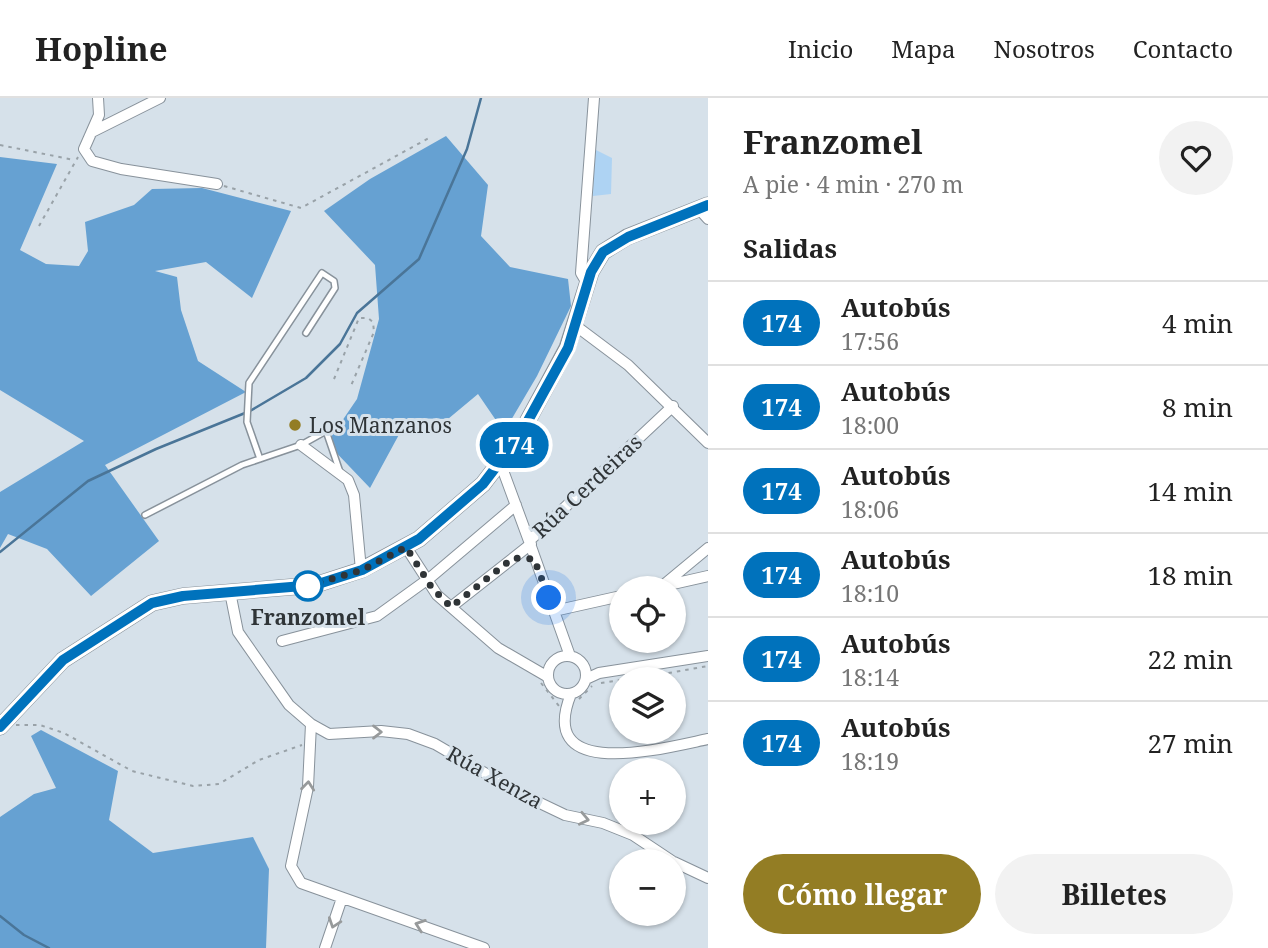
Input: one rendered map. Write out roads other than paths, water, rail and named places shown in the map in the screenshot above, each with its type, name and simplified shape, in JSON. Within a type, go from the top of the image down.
[{"type":"street","points":[[98,98],[99,115],[84,149],[92,161],[102,166],[217,184]]},
{"type":"street","points":[[92,132],[160,98]]},
{"type":"street","points":[[587,285],[581,273],[594,98]]},
{"type":"street","points":[[3,724],[30,692],[63,660],[139,610],[168,598],[315,585],[362,570],[406,547],[441,522],[501,465],[519,437],[576,327],[596,261],[612,245],[705,211]]},
{"type":"street","points":[[576,327],[628,365],[708,443]]},
{"type":"street","name":"Rúa Cerdeiras","points":[[501,465],[530,542],[673,407]]},
{"type":"street","points":[[301,445],[340,472],[354,495],[362,570]]},
{"type":"street","name":"Rúa Cerdeiras","points":[[282,641],[377,616],[426,580],[516,505]]},
{"type":"street","points":[[451,607],[530,542]]},
{"type":"street","points":[[530,542],[564,641],[565,657]]},
{"type":"street","points":[[406,547],[426,580],[451,607],[498,648],[549,672]]},
{"type":"street","points":[[673,576],[708,548]]},
{"type":"street","points":[[513,558],[534,559]]},
{"type":"street","points":[[689,564],[689,571],[695,579]]},
{"type":"street","points":[[686,581],[708,576]]},
{"type":"street","points":[[230,592],[238,632],[289,705],[311,724],[308,787],[291,866],[301,883],[484,948]]},
{"type":"street","points":[[554,611],[609,599]]},
{"type":"street","points":[[585,674],[708,656]]},
{"type":"street","points":[[549,672],[565,657]]},
{"type":"street","points":[[565,657],[579,660],[585,674],[582,687],[567,693]]},
{"type":"street","points":[[549,672],[551,685],[567,693],[572,705],[569,737],[583,751],[633,751],[708,739]]},
{"type":"street","name":"Rúa Xenza","points":[[311,724],[329,734],[408,734],[435,744],[519,793],[565,815],[603,823],[633,835],[655,849]]},
{"type":"street","name":"Rúa Xenza","points":[[686,867],[708,878]]},
{"type":"street","points":[[325,948],[342,898]]},
{"type":"lane","points":[[260,459],[246,411],[252,375],[322,272],[334,281],[335,288],[306,333]]},
{"type":"lane","points":[[145,515],[260,459],[301,445],[326,431],[340,472]]},
{"type":"waterway","points":[[0,552],[88,481],[156,449],[250,411],[306,378],[340,344],[357,313],[419,259],[467,149],[481,98]]},
{"type":"waterway","points":[[0,916],[24,935],[49,948]]},
{"type":"place","name":"Los Manzanos","points":[[295,425]]},
{"type":"place","name":"Franzomel","points":[[308,586]]}]
